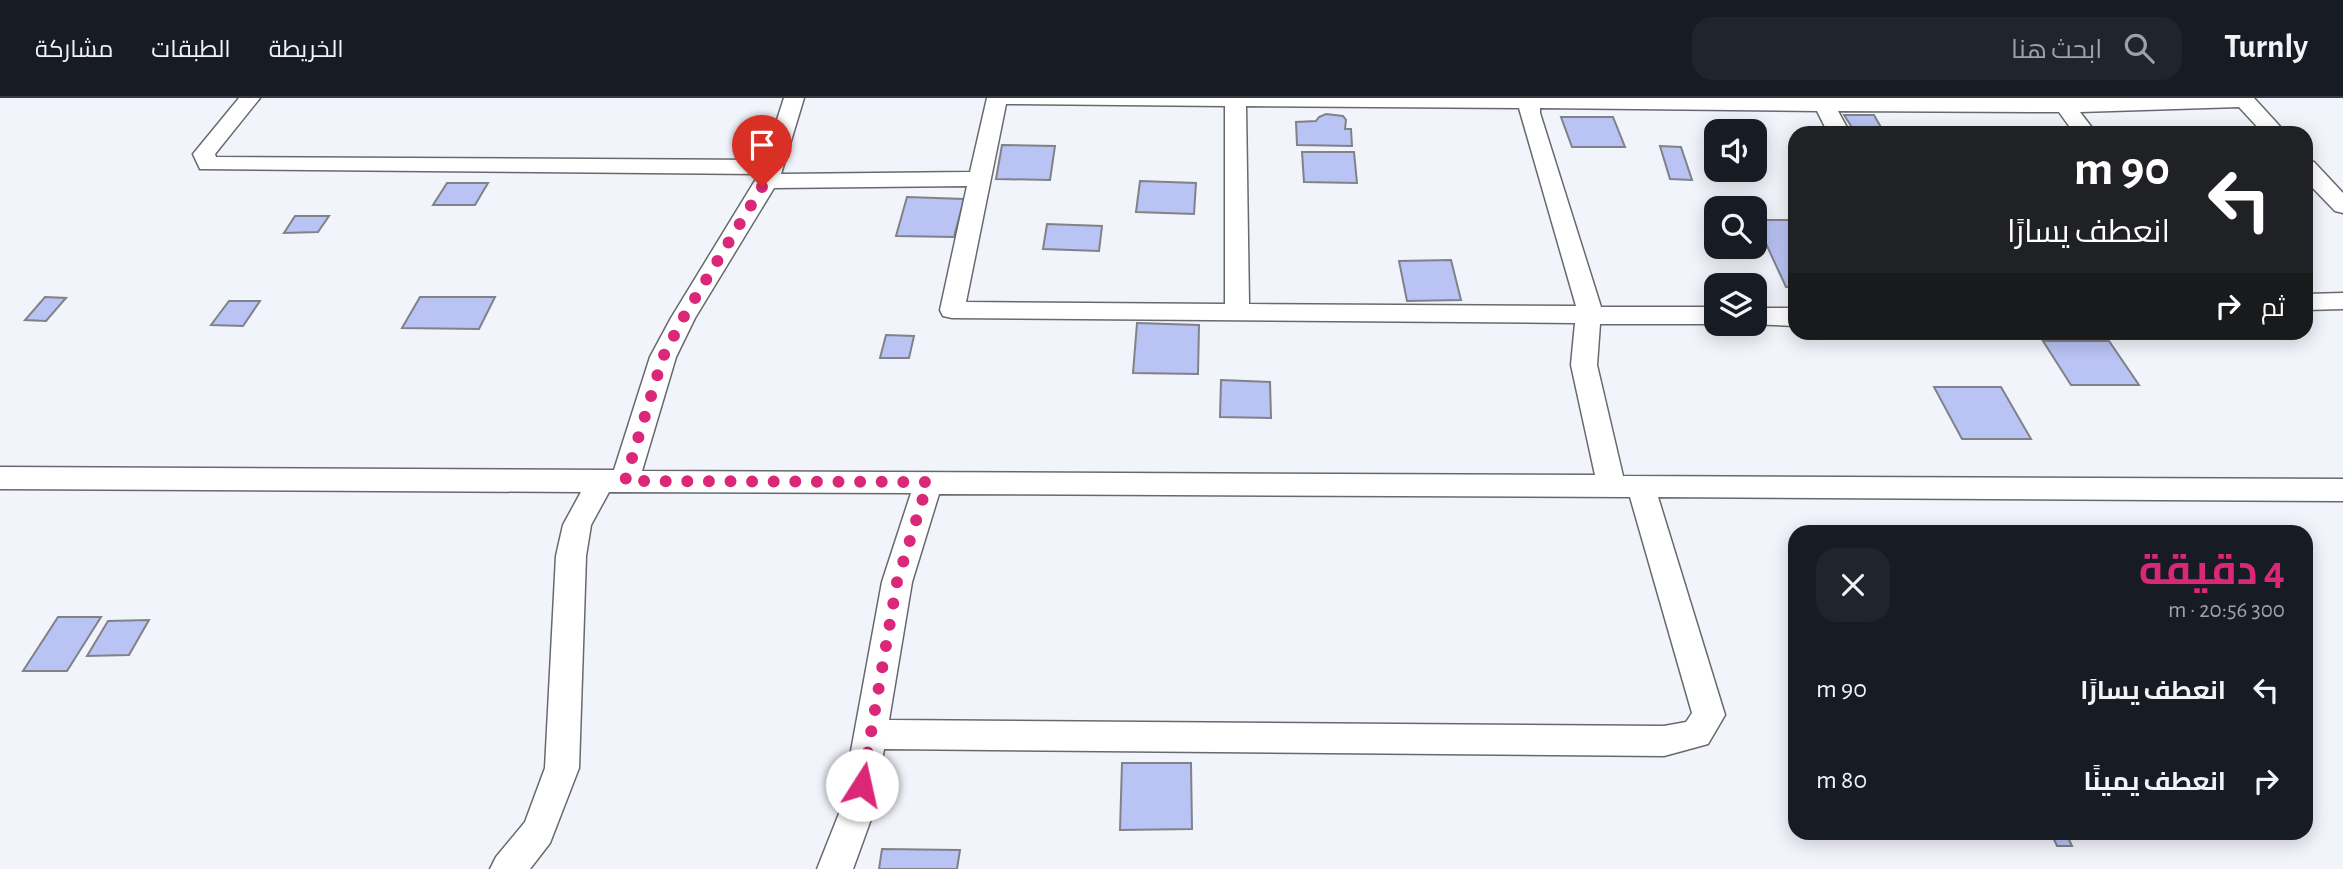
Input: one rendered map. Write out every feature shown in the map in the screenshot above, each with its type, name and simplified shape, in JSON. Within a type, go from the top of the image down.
[{"type":"street","points":[[250,98],[204,154],[208,164],[980,179]]},
{"type":"street","points":[[508,869],[538,831],[562,768],[570,556],[577,525],[613,481],[663,357],[683,318],[769,174],[794,98]]},
{"type":"street","points":[[997,98],[952,310],[1704,317]]},
{"type":"street","points":[[1004,98],[1824,104],[2244,99],[2269,126]]},
{"type":"street","points":[[1235,100],[1237,313]]},
{"type":"street","points":[[871,734],[1664,741],[1696,734],[1709,715],[1584,365],[1589,304],[1529,113],[1530,100]]},
{"type":"street","points":[[2062,102],[2080,126]]},
{"type":"street","points":[[1824,104],[1835,126]]},
{"type":"street","points":[[2313,174],[2343,206]]},
{"type":"street","points":[[2313,302],[2343,300]]},
{"type":"street","points":[[1767,317],[1788,317]]},
{"type":"street","points":[[0,478],[2343,490]]},
{"type":"street","points":[[835,869],[857,811],[897,582],[928,482]]},
{"type":"building","points":[[1326,114],[1343,116],[1346,120],[1345,129],[1351,129],[1352,146],[1297,145],[1296,122],[1316,121]]},
{"type":"building","points":[[1844,115],[1874,115],[1880,126],[1851,126]]},
{"type":"building","points":[[1561,117],[1613,117],[1625,147],[1572,147]]},
{"type":"building","points":[[1002,145],[1055,146],[1050,180],[996,179]]},
{"type":"building","points":[[1660,146],[1681,147],[1692,180],[1670,179]]},
{"type":"building","points":[[1302,152],[1354,152],[1357,183],[1304,182]]},
{"type":"building","points":[[1140,181],[1196,183],[1194,214],[1136,212]]},
{"type":"building","points":[[447,183],[488,183],[475,205],[433,205]]},
{"type":"building","points":[[907,197],[964,199],[954,237],[896,236]]},
{"type":"building","points":[[295,216],[329,216],[318,232],[284,233]]},
{"type":"building","points":[[1767,220],[1788,220],[1788,287],[1767,246]]},
{"type":"building","points":[[1047,224],[1102,226],[1099,251],[1043,249]]},
{"type":"building","points":[[1451,260],[1461,300],[1407,301],[1399,261]]},
{"type":"building","points":[[45,297],[66,298],[46,321],[25,320]]},
{"type":"building","points":[[420,297],[495,297],[479,329],[402,328]]},
{"type":"building","points":[[229,301],[260,301],[243,326],[211,325]]},
{"type":"building","points":[[1137,323],[1199,325],[1198,374],[1133,373]]},
{"type":"building","points":[[886,335],[914,336],[909,358],[880,358]]},
{"type":"building","points":[[2043,341],[2109,341],[2139,385],[2071,385]]},
{"type":"building","points":[[1221,380],[1270,382],[1271,418],[1220,417]]},
{"type":"building","points":[[1934,387],[2001,387],[2031,439],[1962,439]]},
{"type":"building","points":[[58,617],[101,617],[67,671],[23,671]]},
{"type":"building","points":[[149,620],[129,655],[87,656],[108,621]]},
{"type":"building","points":[[1122,763],[1191,763],[1192,829],[1120,830]]},
{"type":"building","points":[[2054,840],[2069,840],[2072,846],[2057,846]]},
{"type":"building","points":[[882,849],[960,850],[957,869],[879,869]]},
{"type":"route","points":[[762,187],[683,318],[663,357],[625,481],[928,482],[897,582],[862,785]]}]
